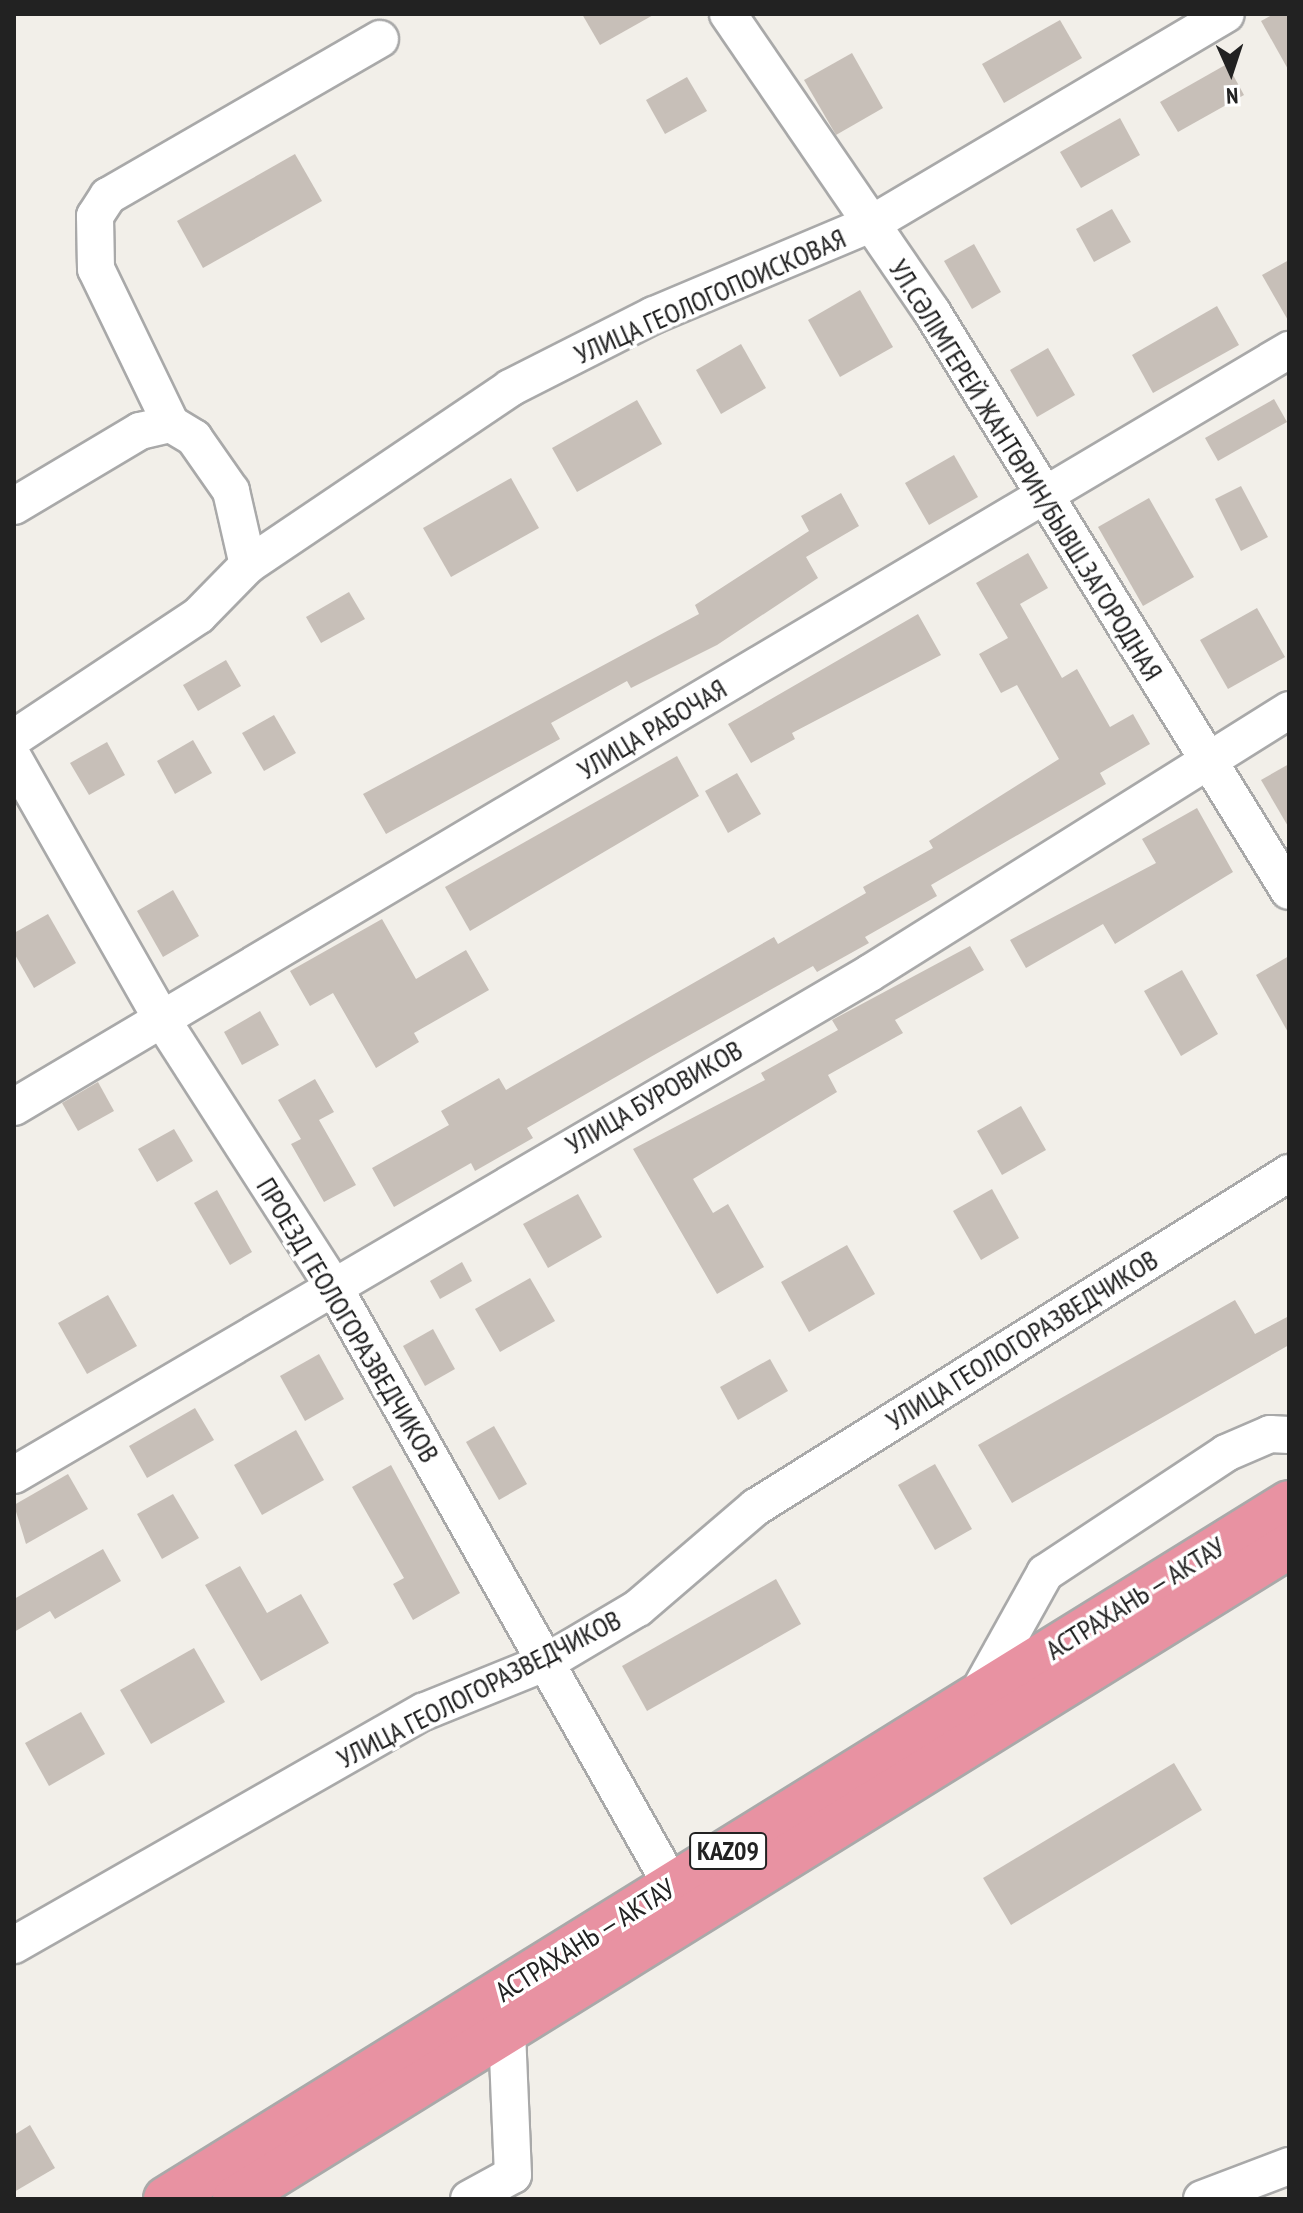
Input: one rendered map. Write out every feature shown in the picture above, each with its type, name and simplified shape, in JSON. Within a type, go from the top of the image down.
[{"type":"highway","name":"АСТРАХАНЬ — АКТАУ","points":[[166,2199],[1289,1503]]},
{"type":"highway","name":"АСТРАХАНЬ — АКТАУ","points":[[240,2198],[1289,1546]]},
{"type":"street","name":"УЛ.СӘЛІМГЕРЕЙ ЖАНТӨРИН/БЫВШ.ЗАГОРОДНАЯ","points":[[728,14],[871,224],[1289,891]]},
{"type":"street","name":"УЛИЦА ГЕОЛОГОПОИСКОВАЯ","points":[[14,738],[199,615],[248,565],[510,388],[654,315],[871,224],[1226,14]]},
{"type":"street","points":[[248,565],[231,491],[194,438],[171,424],[96,269],[95,216],[108,196],[380,39]]},
{"type":"street","name":"УЛИЦА РАБОЧАЯ","points":[[14,1107],[1289,350]]},
{"type":"street","points":[[14,506],[140,431],[171,424]]},
{"type":"street","name":"УЛИЦА БУРОВИКОВ","points":[[14,1475],[332,1284],[870,973],[1206,759],[1289,710]]},
{"type":"street","name":"ПРОЕЗД ГЕОЛОГОРАЗВЕДЧИКОВ","points":[[14,759],[161,1018],[332,1284],[672,1886]]},
{"type":"street","name":"УЛИЦА ГЕОЛОГОРАЗВЕДЧИКОВ","points":[[14,1945],[423,1712],[547,1662],[638,1608],[756,1507],[1289,1173]]},
{"type":"street","points":[[976,1697],[1045,1573],[1226,1453],[1270,1434],[1289,1435]]},
{"type":"street","points":[[469,2199],[513,2175],[507,2031]]},
{"type":"street","points":[[1202,2199],[1289,2166]]},
{"type":"building","points":[[582,14],[655,14],[600,45]]},
{"type":"building","points":[[1274,14],[1289,14],[1289,71],[1261,21]]},
{"type":"building","points":[[1060,20],[1082,58],[1004,103],[982,64]]},
{"type":"building","points":[[852,53],[883,108],[836,135],[804,80]]},
{"type":"building","points":[[1227,64],[1244,95],[1178,132],[1160,102]]},
{"type":"building","points":[[687,77],[707,111],[665,134],[646,100]]},
{"type":"building","points":[[1120,118],[1140,155],[1081,188],[1060,152]]},
{"type":"building","points":[[295,154],[322,201],[203,268],[177,221]]},
{"type":"building","points":[[1112,209],[1131,242],[1094,262],[1076,229]]},
{"type":"building","points":[[974,244],[1001,292],[972,309],[944,261]]},
{"type":"building","points":[[1289,260],[1289,322],[1262,275]]},
{"type":"building","points":[[860,290],[893,347],[840,377],[808,320]]},
{"type":"building","points":[[1217,306],[1239,345],[1153,393],[1132,355]]},
{"type":"building","points":[[741,344],[766,388],[721,414],[696,370]]},
{"type":"building","points":[[1048,348],[1075,395],[1037,417],[1010,370]]},
{"type":"building","points":[[1274,399],[1287,422],[1218,461],[1205,438]]},
{"type":"building","points":[[637,400],[662,444],[577,492],[552,448]]},
{"type":"building","points":[[954,455],[978,497],[929,525],[905,483]]},
{"type":"building","points":[[511,478],[539,528],[451,577],[423,528]]},
{"type":"building","points":[[1241,486],[1268,537],[1241,551],[1215,499]]},
{"type":"building","points":[[841,493],[859,526],[806,557],[818,578],[717,645],[631,688],[627,681],[551,723],[560,739],[386,834],[363,794],[699,614],[695,605],[809,531],[801,516]]},
{"type":"building","points":[[1149,498],[1194,577],[1143,606],[1098,527]]},
{"type":"building","points":[[1028,553],[1048,588],[1020,604],[1062,678],[1077,669],[1110,727],[1133,714],[1150,744],[1100,773],[1106,784],[931,885],[937,896],[865,937],[869,943],[817,972],[813,966],[527,1128],[533,1138],[475,1171],[471,1163],[394,1207],[372,1168],[449,1125],[441,1111],[499,1078],[506,1090],[774,937],[778,944],[866,893],[863,887],[933,848],[929,841],[1059,759],[1017,685],[1001,693],[979,654],[1008,638],[976,583]]},
{"type":"building","points":[[349,592],[365,619],[321,643],[306,617]]},
{"type":"building","points":[[1257,608],[1285,657],[1228,689],[1200,640]]},
{"type":"building","points":[[918,614],[941,655],[792,733],[795,739],[751,763],[728,724]]},
{"type":"building","points":[[226,660],[241,686],[198,711],[183,685]]},
{"type":"building","points":[[274,715],[296,753],[264,771],[242,733]]},
{"type":"building","points":[[193,740],[212,773],[175,794],[157,761]]},
{"type":"building","points":[[107,742],[125,775],[89,795],[70,763]]},
{"type":"building","points":[[677,756],[699,796],[470,931],[445,887]]},
{"type":"building","points":[[1289,764],[1289,828],[1261,780]]},
{"type":"building","points":[[737,773],[761,814],[728,833],[705,791]]},
{"type":"building","points":[[1197,808],[1233,872],[1115,944],[1103,924],[1026,968],[1010,940],[1156,863],[1142,839]]},
{"type":"building","points":[[173,890],[199,936],[163,957],[137,911]]},
{"type":"building","points":[[48,914],[76,963],[34,988],[14,953],[14,933]]},
{"type":"building","points":[[382,919],[416,979],[466,950],[489,990],[414,1033],[419,1042],[376,1068],[333,993],[310,1006],[290,971]]},
{"type":"building","points":[[970,946],[984,970],[895,1020],[903,1033],[828,1075],[837,1092],[693,1179],[713,1213],[728,1204],[764,1267],[717,1294],[633,1149],[765,1080],[761,1073],[838,1030],[832,1020]]},
{"type":"building","points":[[1289,956],[1289,1034],[1256,975]]},
{"type":"building","points":[[1182,970],[1218,1034],[1181,1056],[1144,991]]},
{"type":"building","points":[[260,1011],[279,1045],[242,1065],[224,1032]]},
{"type":"building","points":[[315,1079],[334,1112],[319,1120],[356,1185],[324,1202],[291,1144],[301,1139],[278,1100]]},
{"type":"building","points":[[98,1082],[114,1111],[78,1131],[62,1103]]},
{"type":"building","points":[[1021,1106],[1046,1150],[1002,1175],[977,1131]]},
{"type":"building","points":[[174,1129],[193,1161],[157,1182],[138,1149]]},
{"type":"building","points":[[992,1189],[1019,1238],[981,1260],[953,1211]]},
{"type":"building","points":[[217,1190],[252,1252],[230,1265],[194,1203]]},
{"type":"building","points":[[578,1194],[602,1237],[548,1268],[523,1224]]},
{"type":"building","points":[[847,1245],[875,1294],[809,1332],[781,1282]]},
{"type":"building","points":[[462,1262],[472,1281],[440,1299],[430,1281]]},
{"type":"building","points":[[530,1278],[555,1321],[500,1352],[475,1309]]},
{"type":"building","points":[[108,1295],[137,1346],[87,1374],[58,1323]]},
{"type":"building","points":[[1235,1300],[1255,1334],[1289,1316],[1289,1345],[1012,1503],[978,1445]]},
{"type":"building","points":[[433,1329],[455,1369],[425,1386],[403,1346]]},
{"type":"building","points":[[319,1354],[344,1399],[305,1421],[280,1376]]},
{"type":"building","points":[[770,1359],[788,1391],[738,1420],[720,1387]]},
{"type":"building","points":[[195,1408],[214,1440],[147,1478],[129,1446]]},
{"type":"building","points":[[494,1426],[527,1484],[499,1500],[466,1442]]},
{"type":"building","points":[[296,1430],[324,1480],[262,1515],[234,1465]]},
{"type":"building","points":[[935,1464],[972,1529],[935,1550],[898,1485]]},
{"type":"building","points":[[391,1465],[460,1593],[413,1620],[393,1584],[404,1578],[352,1487]]},
{"type":"building","points":[[68,1474],[88,1509],[26,1544],[14,1505]]},
{"type":"building","points":[[173,1494],[199,1538],[162,1559],[137,1514]]},
{"type":"building","points":[[103,1549],[121,1581],[55,1619],[50,1611],[14,1632],[14,1599]]},
{"type":"building","points":[[240,1566],[267,1613],[301,1594],[329,1643],[261,1681],[205,1585]]},
{"type":"building","points":[[776,1579],[801,1624],[647,1711],[622,1666]]},
{"type":"building","points":[[194,1648],[225,1702],[151,1744],[120,1690]]},
{"type":"building","points":[[81,1712],[105,1754],[49,1786],[25,1743]]},
{"type":"building","points":[[1174,1763],[1202,1810],[1011,1925],[983,1878]]},
{"type":"building","points":[[30,2125],[55,2168],[14,2192],[14,2135]]}]
